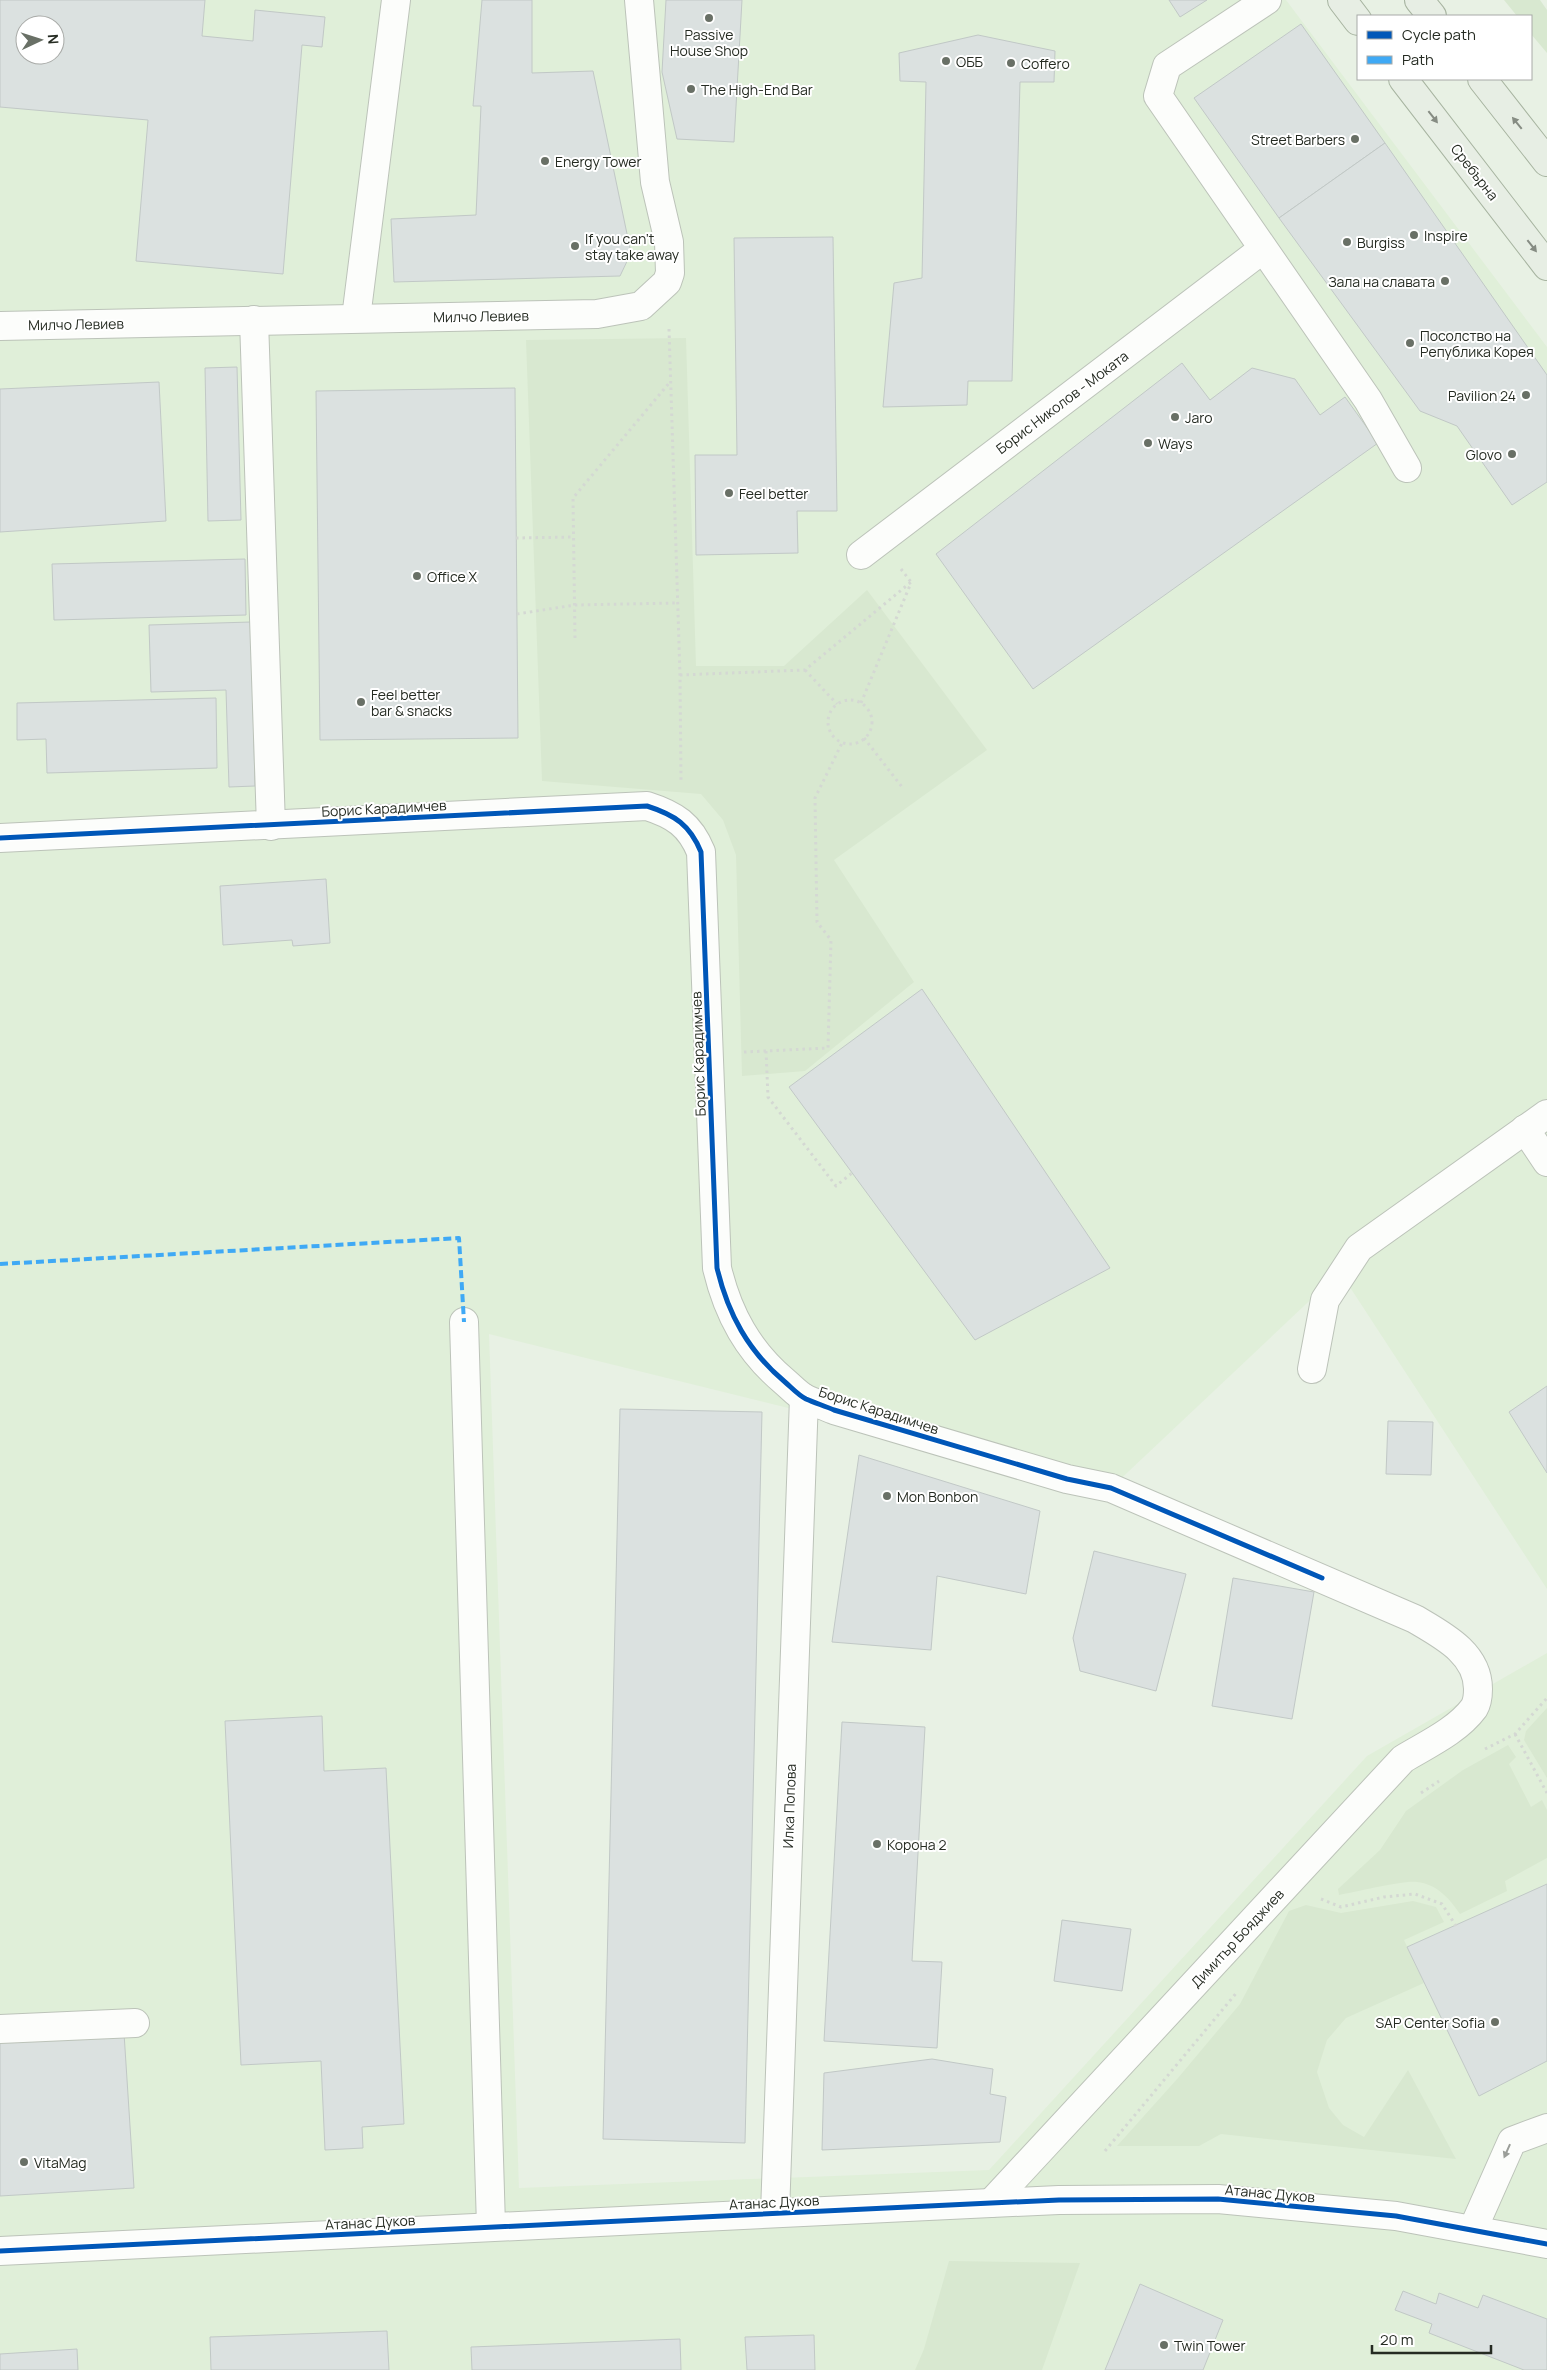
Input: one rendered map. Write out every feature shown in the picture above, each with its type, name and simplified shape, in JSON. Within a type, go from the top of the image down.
[{"type":"main road","points":[[1342,0],[1357,20]]},
{"type":"main road","points":[[1419,0],[1431,15]]},
{"type":"main road","name":"Сребърна","points":[[1404,80],[1547,266]]},
{"type":"main road","points":[[1483,80],[1547,162]]},
{"type":"street","points":[[356,318],[396,0]]},
{"type":"street","points":[[639,0],[655,182],[669,242],[670,273],[667,282]]},
{"type":"street","points":[[1267,0],[1167,66],[1158,96],[1368,400],[1407,468]]},
{"type":"street","name":"Борис Николов - Моката","points":[[861,555],[1263,249]]},
{"type":"street","name":"Милчо Левиев","points":[[0,326],[597,314],[642,306],[667,282]]},
{"type":"street","points":[[254,320],[271,826]]},
{"type":"street","name":"Борис Карадимчев","points":[[0,838],[647,806],[664,811],[694,834],[701,852],[717,1268],[725,1299],[735,1322],[756,1352],[777,1375],[804,1398],[844,1413],[1067,1479],[1111,1488],[1322,1578],[1415,1619],[1448,1639],[1464,1654],[1478,1679]]},
{"type":"street","points":[[1312,1369],[1325,1300],[1358,1248],[1547,1114]]},
{"type":"street","points":[[1524,1129],[1547,1162]]},
{"type":"street","points":[[464,1322],[491,2226]]},
{"type":"street","name":"Илка Попова","points":[[775,2214],[804,1398]]},
{"type":"street","name":"Димитър Бояджиев","points":[[990,2203],[1403,1759],[1455,1726],[1473,1709],[1477,1698],[1478,1679]]},
{"type":"street","points":[[0,2029],[135,2023]]},
{"type":"street","points":[[1472,2229],[1512,2141],[1547,2128]]},
{"type":"street","name":"Атанас Дуков","points":[[0,2251],[163,2245],[491,2226],[1059,2200],[1218,2200],[1396,2216],[1547,2244]]},
{"type":"path","points":[[667,282],[680,675],[681,823]]},
{"type":"path","points":[[575,638],[573,498],[670,382]]},
{"type":"path","points":[[516,538],[574,537]]},
{"type":"path","points":[[680,675],[805,670],[911,582],[861,704]]},
{"type":"path","points":[[517,614],[575,605],[677,603]]},
{"type":"path","points":[[805,670],[837,704]]},
{"type":"path","points":[[849,700],[861,704],[866,707],[871,720],[869,733],[854,743],[842,743],[832,734],[828,721],[837,704],[849,700]]},
{"type":"path","points":[[864,738],[902,788]]},
{"type":"path","points":[[710,1054],[828,1048],[831,940],[817,922],[815,798],[842,743]]},
{"type":"path","points":[[766,1051],[768,1097],[836,1186],[852,1173]]},
{"type":"path","points":[[1477,1754],[1515,1734],[1547,1698]]},
{"type":"path","points":[[1515,1734],[1547,1793]]},
{"type":"path","points":[[1415,1797],[1447,1774]]},
{"type":"path","points":[[1316,1896],[1342,1907],[1384,1897],[1415,1894],[1442,1904],[1456,1926]]},
{"type":"path","points":[[1105,2151],[1237,1993],[1241,1984]]},
{"type":"shaded area","points":[[0,0],[1286,0],[1547,347],[1547,1589],[1340,1272],[1111,1488],[489,1334],[519,2188],[989,2170],[1367,1756],[1547,1653],[1547,2370],[0,2370]]},
{"type":"shaded area","points":[[1504,0],[1540,0],[1547,10],[1547,53],[1532,35],[1532,15],[1516,15]]},
{"type":"shaded area","points":[[686,338],[696,666],[784,666],[867,590],[987,750],[834,860],[914,982],[805,1071],[742,1076],[736,855],[723,820],[701,794],[542,781],[526,340]]},
{"type":"shaded area","points":[[1547,1708],[1547,1778],[1524,1740],[1526,1731]]},
{"type":"shaded area","points":[[1508,1745],[1516,1757],[1509,1764],[1531,1807],[1542,1800],[1547,1810],[1547,1858],[1505,1881],[1507,1891],[1460,1914],[1442,1893],[1424,1883],[1391,1884],[1339,1895],[1338,1889],[1380,1850],[1406,1811],[1463,1770]]},
{"type":"shaded area","points":[[1413,1901],[1436,1907],[1444,1922],[1404,1940],[1424,1983],[1346,2018],[1327,2040],[1317,2072],[1329,2108],[1343,2125],[1364,2137],[1408,2070],[1456,2159],[1221,2134],[1199,2146],[1117,2146],[1178,2078],[1240,2004],[1289,1911],[1306,1905],[1341,1913]]},
{"type":"shaded area","points":[[949,2261],[1080,2263],[1042,2370],[915,2370],[924,2349]]},
{"type":"building","points":[[0,0],[205,0],[202,36],[253,41],[255,10],[325,17],[322,47],[302,45],[283,274],[136,261],[148,120],[0,107]]},
{"type":"building","name":"Energy Tower","points":[[482,0],[532,0],[532,73],[593,71],[631,253],[620,276],[394,282],[391,219],[476,215],[481,106],[473,106]]},
{"type":"building","points":[[666,0],[742,0],[734,142],[677,139],[662,72]]},
{"type":"building","points":[[1169,0],[1207,0],[1180,17]]},
{"type":"building","points":[[1301,24],[1385,143],[1279,218],[1194,98]]},
{"type":"building","points":[[978,35],[1055,51],[1054,82],[1020,82],[1012,381],[968,381],[967,405],[883,407],[894,283],[922,278],[926,82],[900,81],[899,53]]},
{"type":"building","points":[[1385,143],[1547,375],[1547,482],[1512,505],[1457,426],[1420,411],[1279,218]]},
{"type":"building","points":[[833,237],[837,511],[797,511],[798,553],[696,555],[695,455],[737,455],[734,238]]},
{"type":"building","points":[[1182,363],[1210,400],[1252,368],[1295,379],[1320,415],[1345,397],[1378,443],[1033,689],[936,554]]},
{"type":"building","points":[[237,367],[241,520],[208,521],[205,368]]},
{"type":"building","points":[[159,382],[166,521],[0,532],[0,389]]},
{"type":"building","name":"Office X","points":[[515,388],[518,738],[320,740],[316,391]]},
{"type":"building","points":[[245,559],[246,615],[54,620],[52,564]]},
{"type":"building","points":[[251,622],[255,786],[229,787],[226,690],[151,692],[149,625]]},
{"type":"building","points":[[216,698],[217,768],[47,773],[46,739],[17,740],[17,703]]},
{"type":"building","points":[[326,879],[330,943],[293,946],[292,940],[223,945],[220,886]]},
{"type":"building","points":[[922,989],[1110,1268],[975,1340],[789,1087]]},
{"type":"building","points":[[1547,1386],[1547,1473],[1509,1412]]},
{"type":"building","points":[[620,1409],[762,1412],[745,2143],[603,2139]]},
{"type":"building","points":[[1388,1421],[1433,1422],[1431,1475],[1386,1474]]},
{"type":"building","points":[[859,1455],[1040,1511],[1026,1594],[937,1576],[931,1650],[832,1642]]},
{"type":"building","points":[[1094,1551],[1186,1574],[1156,1691],[1080,1671],[1073,1638]]},
{"type":"building","points":[[1233,1578],[1314,1592],[1292,1719],[1212,1706]]},
{"type":"building","points":[[322,1716],[324,1771],[386,1768],[404,2124],[362,2127],[363,2148],[325,2150],[321,2061],[241,2065],[225,1721]]},
{"type":"building","name":"Корона 2","points":[[842,1722],[925,1727],[912,1961],[942,1962],[937,2048],[824,2041]]},
{"type":"building","name":"SAP Center Sofia","points":[[1547,1884],[1547,2061],[1479,2096],[1407,1947]]},
{"type":"building","points":[[1062,1920],[1131,1929],[1122,1991],[1054,1981]]},
{"type":"building","points":[[124,2033],[134,2188],[0,2196],[0,2039]]},
{"type":"building","points":[[932,2059],[993,2069],[990,2094],[1006,2097],[1000,2142],[822,2150],[824,2073]]},
{"type":"building","name":"Twin Tower","points":[[1140,2284],[1223,2320],[1203,2370],[1105,2370]]},
{"type":"building","points":[[1403,2291],[1436,2304],[1439,2293],[1478,2308],[1483,2295],[1547,2319],[1547,2370],[1524,2370],[1429,2333],[1432,2324],[1395,2310]]},
{"type":"building","points":[[387,2331],[389,2370],[211,2370],[210,2337]]},
{"type":"building","points":[[814,2335],[815,2370],[747,2370],[745,2337]]},
{"type":"building","points":[[680,2339],[681,2370],[472,2370],[471,2347]]},
{"type":"building","points":[[77,2349],[78,2370],[0,2370],[0,2354]]},
{"type":"marked path","points":[[0,1264],[459,1238],[464,1322]]},
{"type":"cycle path","points":[[0,838],[647,806],[666,813],[686,828],[701,852],[717,1268],[727,1301],[741,1331],[760,1358],[797,1393],[813,1402],[834,1410],[1067,1479],[1111,1488],[1322,1578]]},
{"type":"cycle path","points":[[0,2251],[1059,2200],[1218,2199],[1396,2216],[1547,2244]]},
{"type":"place","name":"Passive House Shop","points":[[709,18]]},
{"type":"place","name":"ОББ","points":[[946,61]]},
{"type":"place","name":"Coffero","points":[[1011,63]]},
{"type":"place","name":"The High-End Bar","points":[[691,89]]},
{"type":"place","name":"Street Barbers","points":[[1355,139]]},
{"type":"place","name":"Energy Tower","points":[[545,161]]},
{"type":"place","name":"Inspire","points":[[1414,235]]},
{"type":"place","name":"Burgiss","points":[[1347,242]]},
{"type":"place","name":"If you can't stay take away","points":[[575,246]]},
{"type":"place","name":"Зала на славата","points":[[1445,281]]},
{"type":"place","name":"Посолство на Република Корея","points":[[1410,343]]},
{"type":"place","name":"Pavilion 24","points":[[1526,395]]},
{"type":"place","name":"Jaro","points":[[1175,417]]},
{"type":"place","name":"Ways","points":[[1148,443]]},
{"type":"place","name":"Glovo","points":[[1512,454]]},
{"type":"place","name":"Feel better","points":[[729,493]]},
{"type":"place","name":"Office X","points":[[417,576]]},
{"type":"place","name":"Feel better bar & snacks","points":[[361,702]]},
{"type":"place","name":"Mon Bonbon","points":[[887,1496]]},
{"type":"place","name":"Корона 2","points":[[877,1844]]},
{"type":"place","name":"SAP Center Sofia","points":[[1495,2022]]},
{"type":"place","name":"VitaMag","points":[[24,2162]]},
{"type":"place","name":"Twin Tower","points":[[1164,2345]]}]
